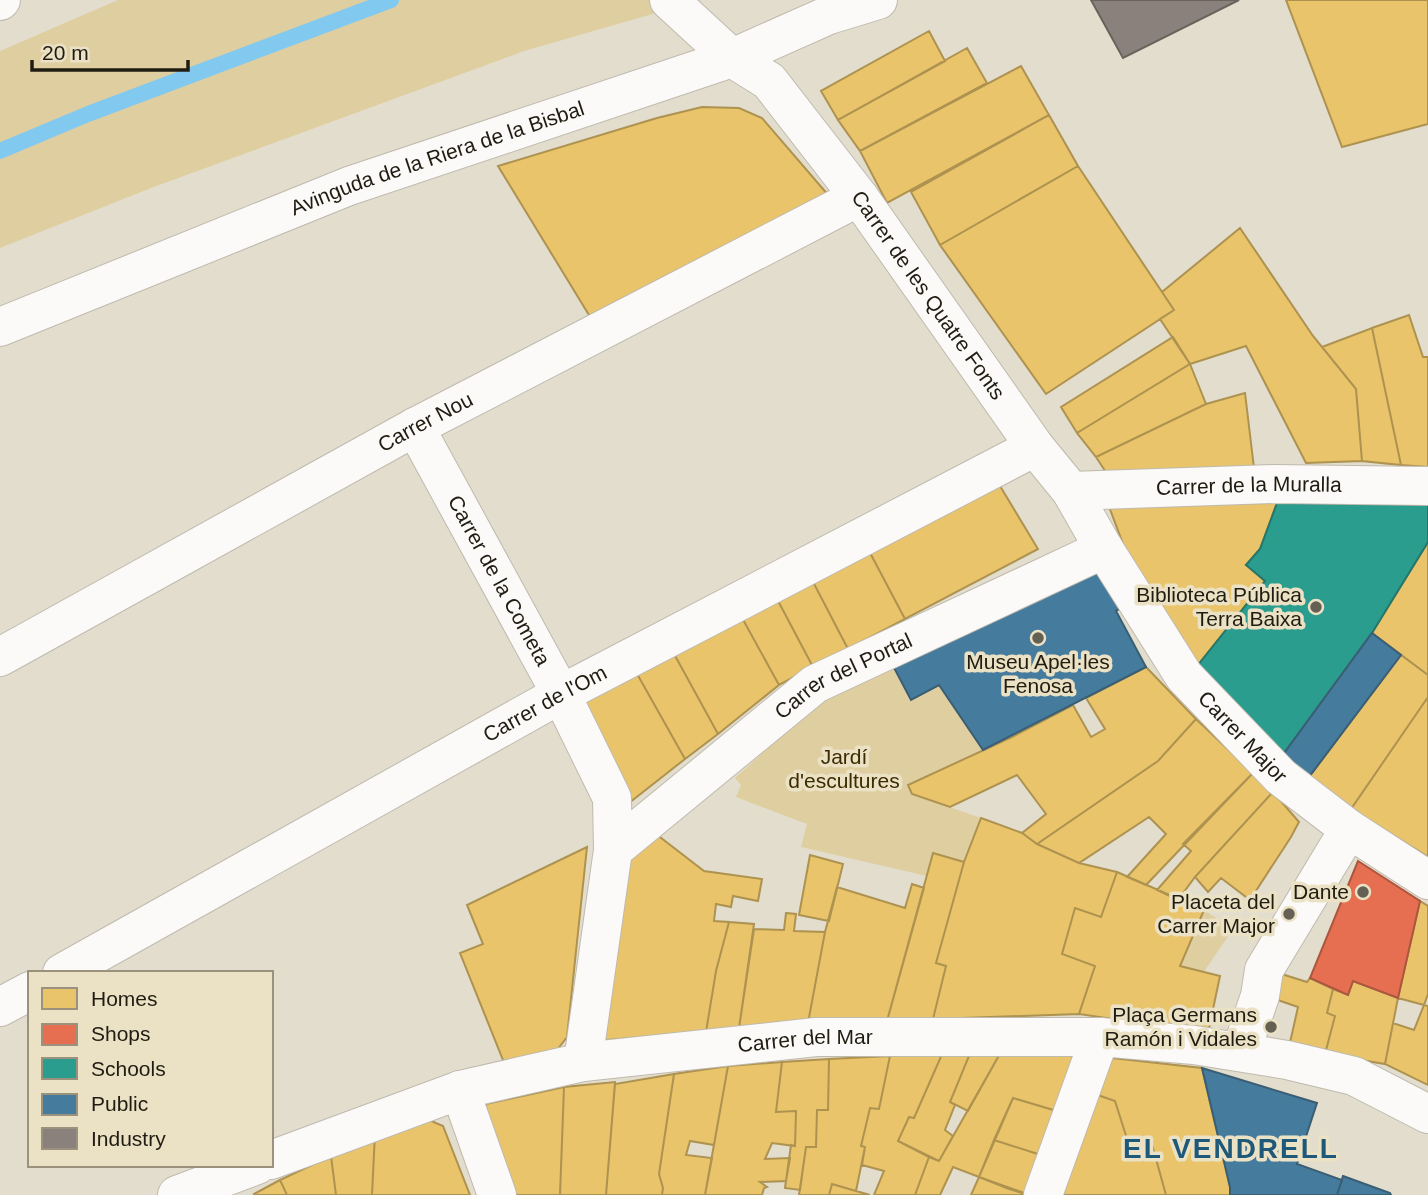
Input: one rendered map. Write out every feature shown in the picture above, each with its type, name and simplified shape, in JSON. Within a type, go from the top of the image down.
[{"type":"street","name":"Carrer de les Quatre Fonts","points":[[669,0],[732,58],[769,81],[859,197],[1035,447],[1071,491],[1104,549]]},
{"type":"street","name":"Avinguda de la Riera de la Bisbal","points":[[0,327],[349,186],[732,58],[829,15],[878,0]]},
{"type":"street","name":"Carrer Nou","points":[[0,657],[415,427],[859,197]]},
{"type":"street","name":"Carrer de la Cometa","points":[[415,427],[561,694],[612,798],[613,850],[583,1062]]},
{"type":"street","name":"Carrer de l'Om","points":[[66,971],[561,694],[1035,447]]},
{"type":"street","name":"Carrer de la Muralla","points":[[1071,491],[1275,484],[1428,486]]},
{"type":"street","name":"Carrer Major","points":[[1104,549],[1184,676],[1280,777],[1349,830],[1428,880]]},
{"type":"street","name":"Carrer del Portal","points":[[613,850],[815,684],[1104,549]]},
{"type":"street","points":[[1241,1051],[1262,983],[1349,830]]},
{"type":"street","points":[[0,1007],[28,992]]},
{"type":"street","name":"Carrer del Mar","points":[[273,1159],[460,1090],[583,1062],[816,1037],[1100,1037],[1241,1051],[1354,1076],[1428,1114]]},
{"type":"street","points":[[1044,1195],[1100,1037]]},
{"type":"street","points":[[460,1090],[497,1195]]},
{"type":"street","points":[[177,1195],[252,1167]]},
{"type":"green space","points":[[118,0],[701,0],[524,51],[151,188],[0,248],[0,51]]},
{"type":"green space","name":"Jardí d'escultures","points":[[892,664],[911,700],[939,685],[983,750],[909,784],[912,794],[981,818],[964,862],[927,876],[801,847],[807,824],[736,797],[741,785],[735,778],[826,696]]},
{"type":"green space","points":[[1204,910],[1233,929],[1203,973],[1180,966]]},
{"type":"building: Homes","points":[[1286,0],[1428,0],[1428,124],[1342,147]]},
{"type":"building: Homes","points":[[929,31],[945,61],[838,120],[821,91]]},
{"type":"building: Homes","points":[[967,48],[987,83],[860,151],[838,120]]},
{"type":"building: Homes","points":[[1021,66],[1049,115],[887,203],[860,151]]},
{"type":"building: Homes","points":[[702,107],[739,108],[762,118],[835,203],[592,320],[498,166]]},
{"type":"building: Homes","points":[[1049,115],[1078,166],[940,245],[911,192]]},
{"type":"building: Homes","points":[[1078,166],[1174,310],[1046,394],[940,245]]},
{"type":"building: Homes","points":[[1240,228],[1313,336],[1356,389],[1362,461],[1306,463],[1246,346],[1190,364],[1160,319],[1174,310],[1162,292]]},
{"type":"building: Homes","points":[[1409,315],[1423,357],[1428,357],[1428,467],[1401,465],[1372,328]]},
{"type":"building: Homes","points":[[1372,328],[1401,465],[1362,461],[1356,389],[1322,347]]},
{"type":"building: Homes","points":[[1173,337],[1190,364],[1077,433],[1061,407]]},
{"type":"building: Homes","points":[[1190,364],[1206,404],[1096,457],[1077,433]]},
{"type":"building: Homes","points":[[1245,393],[1254,468],[1111,480],[1096,457],[1206,404]]},
{"type":"building: Homes","points":[[997,481],[1038,549],[905,619],[868,549]]},
{"type":"building: Homes","points":[[1277,503],[1260,549],[1246,565],[1265,581],[1194,670],[1125,549],[1108,504]]},
{"type":"building: Homes","points":[[1428,542],[1428,675],[1372,633]]},
{"type":"building: Homes","points":[[868,549],[905,619],[848,649],[811,578]]},
{"type":"building: Homes","points":[[811,578],[848,649],[813,667],[776,597]]},
{"type":"building: Homes","points":[[776,597],[813,667],[779,685],[741,616]]},
{"type":"building: Homes","points":[[741,616],[779,685],[718,734],[673,652]]},
{"type":"building: Homes","points":[[673,652],[718,734],[685,759],[636,672]]},
{"type":"building: Homes","points":[[1401,655],[1428,675],[1428,697],[1351,809],[1309,777]]},
{"type":"building: Homes","points":[[1146,667],[1196,719],[1158,761],[1037,844],[1022,833],[1046,814],[1017,775],[950,807],[912,794],[908,785],[1012,737],[1073,705],[1091,737],[1105,729],[1086,698]]},
{"type":"building: Homes","points":[[636,672],[685,759],[629,803],[576,704]]},
{"type":"building: Homes","points":[[1428,697],[1428,857],[1351,809]]},
{"type":"building: Homes","points":[[1196,719],[1253,773],[1146,885],[1127,877],[1166,834],[1149,817],[1079,863],[1037,844],[1158,761]]},
{"type":"building: Homes","points":[[1253,773],[1273,792],[1195,877],[1178,900],[1157,890],[1191,851],[1183,844]]},
{"type":"building: Homes","points":[[1273,792],[1299,822],[1291,837],[1250,900],[1221,878],[1208,892],[1195,877]]},
{"type":"building: Homes","points":[[981,818],[1022,833],[1037,844],[1079,863],[1117,872],[1101,917],[1075,908],[1062,954],[1095,966],[1079,1014],[933,1019],[946,966],[936,963],[964,862]]},
{"type":"building: Homes","points":[[656,834],[704,871],[762,879],[758,901],[733,896],[731,907],[716,904],[714,921],[729,922],[716,971],[706,1032],[595,1041],[620,863]]},
{"type":"building: Homes","points":[[587,847],[567,1037],[557,1050],[505,1065],[460,953],[483,944],[467,905]]},
{"type":"building: Homes","points":[[933,853],[964,862],[936,963],[946,966],[933,1019],[887,1021]]},
{"type":"building: Homes","points":[[810,855],[843,864],[829,921],[799,915]]},
{"type":"building: Homes","points":[[1117,872],[1204,910],[1180,966],[1220,976],[1208,1033],[1079,1014],[1095,966],[1062,954],[1075,908],[1101,917]]},
{"type":"building: Homes","points":[[912,884],[924,888],[887,1021],[808,1023],[825,932],[837,887],[905,908]]},
{"type":"building: Homes","points":[[1420,901],[1428,906],[1428,994],[1424,1005],[1398,998]]},
{"type":"building: Homes","points":[[786,913],[796,914],[794,931],[825,932],[808,1023],[739,1028],[754,929],[784,930]]},
{"type":"building: Homes","points":[[729,922],[754,924],[739,1028],[706,1032],[716,971]]},
{"type":"building: Homes","points":[[1272,971],[1307,982],[1310,978],[1333,989],[1327,1013],[1335,1016],[1325,1054],[1289,1047],[1298,1007],[1266,996]]},
{"type":"building: Homes","points":[[1353,981],[1398,998],[1385,1064],[1325,1054],[1335,1016],[1327,1013],[1333,989],[1348,995]]},
{"type":"building: Homes","points":[[1424,1005],[1428,1006],[1428,1085],[1385,1064],[1393,1023],[1414,1030]]},
{"type":"building: Homes","points":[[1002,1050],[1080,1057],[1060,1112],[1013,1098],[979,1177],[953,1167],[940,1195],[915,1195],[929,1157],[939,1161]]},
{"type":"building: Homes","points":[[1002,1050],[968,1111],[950,1102],[971,1051]]},
{"type":"building: Homes","points":[[971,1051],[950,1102],[955,1105],[945,1130],[953,1136],[939,1161],[898,1141],[909,1117],[914,1118],[943,1052]]},
{"type":"building: Homes","points":[[943,1052],[914,1118],[909,1117],[898,1141],[929,1157],[915,1195],[874,1195],[884,1171],[862,1165],[865,1147],[861,1146],[870,1108],[879,1109],[890,1056]]},
{"type":"building: Homes","points":[[890,1056],[879,1109],[870,1108],[861,1146],[865,1147],[856,1191],[832,1184],[829,1195],[799,1195],[806,1147],[816,1147],[817,1110],[828,1110],[829,1059]]},
{"type":"building: Homes","points":[[1103,1057],[1202,1068],[1230,1195],[1166,1195],[1151,1141],[1129,1145],[1115,1101],[1092,1093]]},
{"type":"building: Homes","points":[[829,1059],[828,1110],[817,1110],[816,1147],[806,1147],[800,1190],[785,1188],[791,1145],[795,1146],[796,1111],[776,1112],[782,1062]]},
{"type":"building: Homes","points":[[782,1062],[776,1112],[796,1111],[795,1146],[772,1143],[765,1159],[790,1158],[786,1181],[760,1182],[767,1187],[762,1195],[705,1195],[728,1066]]},
{"type":"building: Homes","points":[[728,1066],[714,1145],[690,1141],[686,1155],[712,1158],[705,1195],[662,1195],[659,1174],[674,1074]]},
{"type":"building: Homes","points":[[674,1074],[659,1174],[662,1195],[606,1195],[615,1084]]},
{"type":"building: Homes","points":[[615,1082],[606,1195],[560,1195],[564,1087]]},
{"type":"building: Homes","points":[[564,1087],[560,1195],[507,1195],[487,1135],[486,1104]]},
{"type":"building: Homes","points":[[1092,1093],[1115,1101],[1129,1145],[1151,1141],[1166,1195],[1063,1195]]},
{"type":"building: Homes","points":[[1013,1098],[1060,1112],[1044,1156],[994,1140]]},
{"type":"building: Homes","points":[[429,1120],[443,1126],[470,1195],[372,1195],[375,1133]]},
{"type":"building: Homes","points":[[375,1133],[372,1195],[336,1195],[331,1156]]},
{"type":"building: Homes","points":[[994,1140],[1044,1156],[1030,1195],[979,1177]]},
{"type":"building: Homes","points":[[331,1156],[336,1195],[287,1195],[280,1180]]},
{"type":"building: Homes","points":[[979,1177],[1009,1189],[1029,1195],[971,1195]]},
{"type":"building: Homes","points":[[280,1180],[287,1195],[254,1194]]},
{"type":"building: Homes","points":[[832,1184],[856,1191],[870,1195],[829,1195]]},
{"type":"building: Shops","points":[[1358,861],[1420,901],[1398,998],[1353,981],[1348,995],[1310,978]]},
{"type":"building: Schools","name":"Biblioteca Pública Terra Baixa","points":[[1277,503],[1428,505],[1428,542],[1372,633],[1282,756],[1194,670],[1265,581],[1246,565],[1260,549]]},
{"type":"building: Public","name":"Museu Apel·les Fenosa","points":[[1125,549],[1146,594],[1116,611],[1146,667],[983,750],[939,685],[911,700],[892,664]]},
{"type":"building: Public","points":[[1372,633],[1401,655],[1309,777],[1282,756]]},
{"type":"building: Public","points":[[1202,1068],[1317,1103],[1297,1164],[1342,1180],[1337,1195],[1230,1195]]},
{"type":"building: Public","points":[[1343,1176],[1390,1193],[1391,1195],[1337,1195]]},
{"type":"building: Industry","points":[[1091,0],[1239,0],[1123,58]]},
{"type":"waterway","points":[[0,151],[88,114],[391,0]]},
{"type":"place","name":"Biblioteca Pública Terra Baixa","points":[[1316,607]]},
{"type":"place","name":"Museu Apel·les Fenosa","points":[[1038,638]]},
{"type":"place","name":"Dante","points":[[1363,892]]},
{"type":"place","name":"Placeta del Carrer Major","points":[[1289,914]]},
{"type":"place","name":"Plaça Germans Ramón i Vidales","points":[[1271,1027]]},
{"type":"district","name":"EL VENDRELL","points":[[1231,1148]]}]
